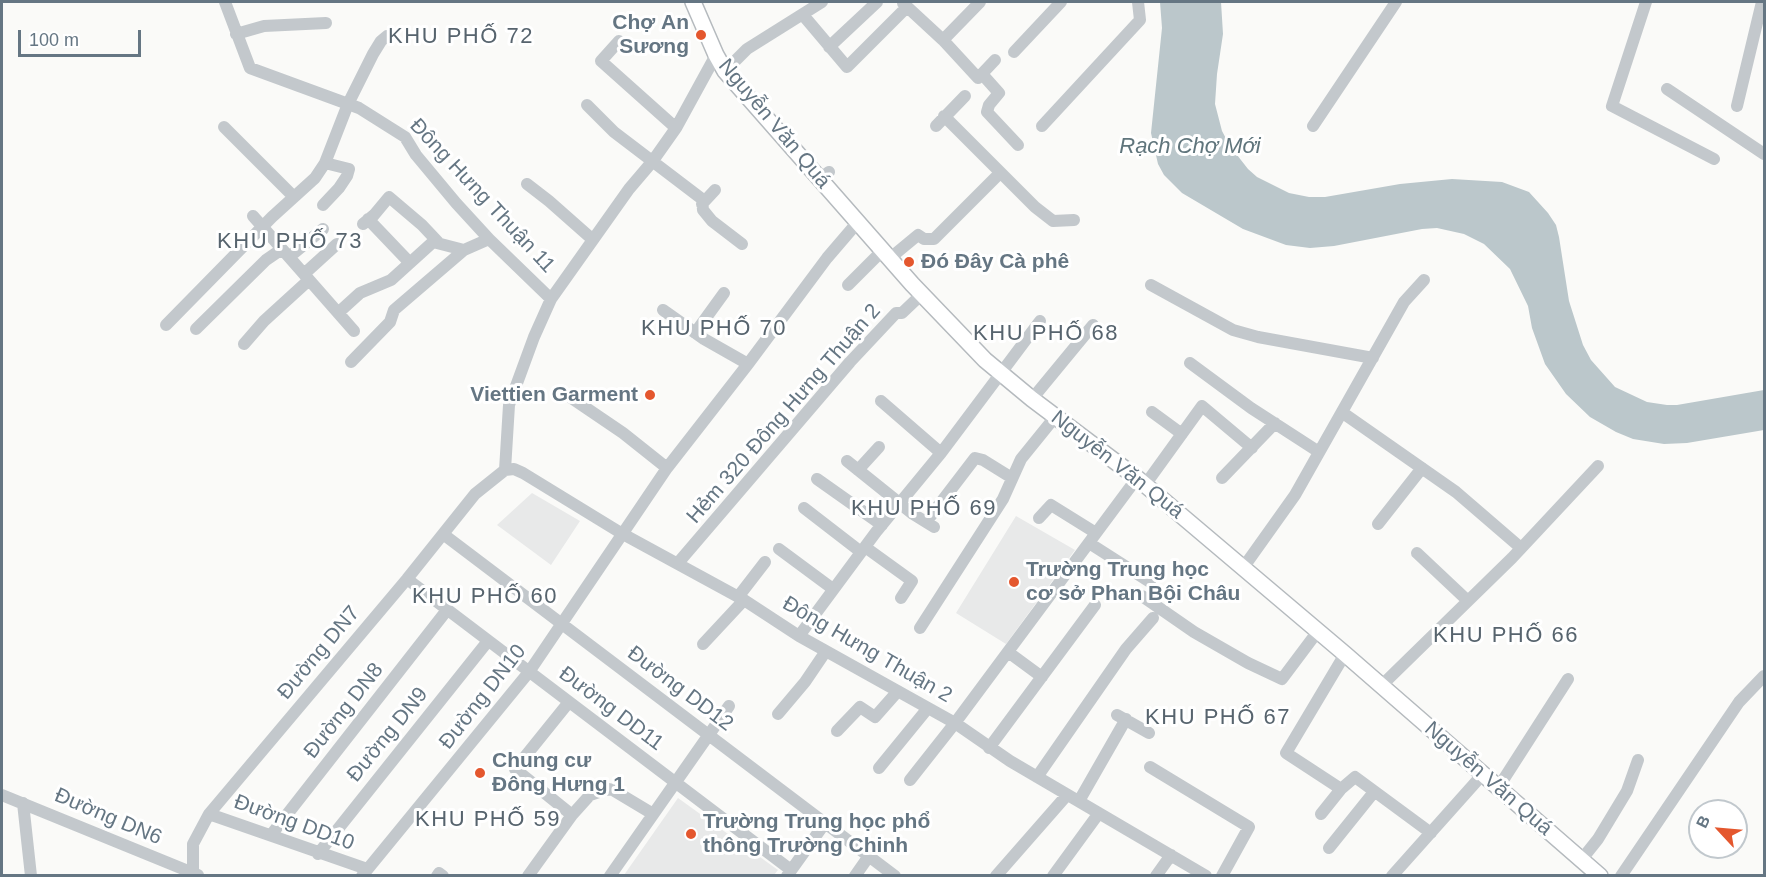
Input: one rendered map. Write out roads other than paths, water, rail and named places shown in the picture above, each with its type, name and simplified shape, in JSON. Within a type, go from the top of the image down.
[{"type":"main road","name":"Nguyễn Văn Quá","points":[[693,2],[725,71],[824,175],[857,223],[886,255],[1000,374],[1141,481],[1345,654],[1600,876]]},
{"type":"street","name":"Đông Hưng Thuận 11","points":[[225,2],[250,68],[348,104],[380,120],[405,137],[416,155],[489,239],[551,299]]},
{"type":"street","points":[[725,71],[747,49],[822,2]]},
{"type":"street","points":[[829,47],[877,2]]},
{"type":"street","points":[[943,40],[980,2]]},
{"type":"street","points":[[1014,52],[1061,2]]},
{"type":"street","points":[[1042,126],[1140,20],[1138,2]]},
{"type":"street","points":[[1313,126],[1396,2]]},
{"type":"street","points":[[1646,2],[1612,106],[1714,159]]},
{"type":"street","points":[[1737,106],[1762,2]]},
{"type":"street","points":[[803,15],[847,67],[904,4],[943,40],[978,78],[995,60]]},
{"type":"street","points":[[237,34],[264,26],[326,23]]},
{"type":"street","points":[[166,325],[272,217],[315,178],[325,163],[348,104],[373,54],[387,36]]},
{"type":"street","points":[[619,41],[601,62],[676,128]]},
{"type":"street","name":"Đông Hưng Thuận 11","points":[[505,470],[509,405],[534,337],[551,299],[628,189],[652,162],[676,128],[716,55]]},
{"type":"street","points":[[982,74],[999,93],[989,105],[987,112],[1018,145]]},
{"type":"street","points":[[1667,89],[1764,154]]},
{"type":"street","points":[[965,96],[940,121],[1035,207],[1053,220],[1074,220]]},
{"type":"street","points":[[587,105],[614,132],[702,199],[703,210],[712,221],[742,244]]},
{"type":"street","points":[[225,127],[294,197]]},
{"type":"street","points":[[322,205],[339,189],[348,176],[349,169],[325,163]]},
{"type":"street","points":[[848,285],[886,255],[918,235],[924,239],[934,239],[1000,173]]},
{"type":"street","points":[[526,184],[592,239]]},
{"type":"street","points":[[702,204],[715,190]]},
{"type":"street","points":[[410,263],[366,222],[389,197],[438,242]]},
{"type":"street","points":[[253,216],[354,332]]},
{"type":"street","name":"Đường DN10","points":[[364,872],[529,672],[667,468],[827,258],[857,223]]},
{"type":"street","points":[[196,329],[266,260],[285,253],[323,229]]},
{"type":"street","points":[[351,362],[390,322],[394,310],[464,250],[489,239]]},
{"type":"street","points":[[338,314],[360,293],[392,280],[433,242],[464,250]]},
{"type":"street","points":[[244,344],[337,244]]},
{"type":"street","points":[[1243,568],[1295,495],[1404,302],[1424,279]]},
{"type":"street","points":[[1151,285],[1233,330],[1258,337],[1373,358]]},
{"type":"street","points":[[695,333],[724,293]]},
{"type":"street","name":"Hẻm 320 Đông Hưng Thuận 2","points":[[678,563],[850,362],[896,313],[902,313],[922,294]]},
{"type":"street","points":[[663,310],[695,333],[748,364]]},
{"type":"street","points":[[799,636],[1040,321]]},
{"type":"street","points":[[1032,399],[1093,325]]},
{"type":"street","points":[[1190,363],[1319,452]]},
{"type":"street","points":[[570,397],[623,433],[667,468]]},
{"type":"street","points":[[881,401],[941,453]]},
{"type":"street","points":[[910,780],[1092,538],[1182,434],[1202,406],[1252,448]]},
{"type":"street","points":[[1152,412],[1182,434]]},
{"type":"street","points":[[1343,413],[1456,492],[1521,548]]},
{"type":"street","points":[[920,628],[1003,499],[1021,459],[1055,417]]},
{"type":"street","points":[[1221,478],[1275,423]]},
{"type":"street","points":[[858,470],[879,447]]},
{"type":"street","points":[[847,461],[930,525],[975,458],[983,460],[1012,478]]},
{"type":"street","points":[[1381,686],[1521,548],[1598,466]]},
{"type":"street","points":[[1378,524],[1422,468]]},
{"type":"street","name":"Đông Hưng Thuận 2","points":[[505,470],[514,469],[523,473],[621,533],[741,599],[799,636],[955,723],[989,748],[1206,876]]},
{"type":"street","name":"Đường DN7","points":[[195,875],[193,844],[209,814],[475,494],[505,470]]},
{"type":"street","points":[[817,479],[882,525]]},
{"type":"street","points":[[1039,518],[1051,505],[1150,582]]},
{"type":"street","points":[[804,508],[912,581],[901,598]]},
{"type":"street","name":"Đường DD12","points":[[442,534],[895,876]]},
{"type":"street","points":[[779,549],[833,589]]},
{"type":"street","points":[[1417,553],[1468,601]]},
{"type":"street","points":[[703,644],[741,599],[765,562]]},
{"type":"street","name":"Đường DD11","points":[[406,579],[675,782],[789,873]]},
{"type":"street","points":[[1142,596],[1194,632],[1248,663],[1282,679],[1318,631]]},
{"type":"street","points":[[989,748],[1095,605]]},
{"type":"street","name":"Đường DN8","points":[[271,835],[447,610]]},
{"type":"street","points":[[1037,777],[1126,650],[1154,618]]},
{"type":"street","name":"Đường DN9","points":[[318,854],[488,641]]},
{"type":"street","points":[[778,714],[806,682],[826,651]]},
{"type":"street","points":[[1008,652],[1042,677]]},
{"type":"street","points":[[1341,789],[1286,753],[1345,654]]},
{"type":"street","points":[[1621,876],[1739,702],[1764,676]]},
{"type":"street","points":[[1498,788],[1568,679]]},
{"type":"street","points":[[837,730],[860,707],[875,717],[898,691]]},
{"type":"street","points":[[569,702],[515,769],[572,814]]},
{"type":"street","points":[[610,876],[729,706]]},
{"type":"street","points":[[879,768],[928,708]]},
{"type":"street","points":[[1079,801],[1122,717],[1149,733]]},
{"type":"street","points":[[1582,859],[1598,839],[1627,791],[1638,760]]},
{"type":"street","points":[[1150,767],[1249,827],[1222,876]]},
{"type":"street","points":[[1392,876],[1483,774]]},
{"type":"street","points":[[1321,814],[1341,789],[1355,777],[1431,833]]},
{"type":"street","points":[[528,876],[572,814],[590,795],[608,789],[613,790],[653,814]]},
{"type":"street","points":[[1329,848],[1374,792]]},
{"type":"street","name":"Đường DN6","points":[[2,795],[195,875]]},
{"type":"street","points":[[996,876],[1067,795]]},
{"type":"street","points":[[23,803],[31,876]]},
{"type":"street","points":[[1053,876],[1099,813]]},
{"type":"street","name":"Đường DD10","points":[[209,814],[271,835],[364,872]]},
{"type":"street","points":[[789,873],[825,823]]},
{"type":"street","points":[[1156,876],[1171,855]]},
{"type":"street","points":[[855,876],[869,856]]},
{"type":"street","points":[[437,876],[439,873],[442,876]]},
{"type":"water","name":"Rạch Chợ Mới","points":[[1160,2],[1221,2],[1223,34],[1215,104],[1222,131],[1230,146],[1257,177],[1289,193],[1309,197],[1325,197],[1400,184],[1452,179],[1502,182],[1529,192],[1556,225],[1569,301],[1583,345],[1591,360],[1615,387],[1647,402],[1667,405],[1764,390],[1764,430],[1687,443],[1664,444],[1633,439],[1590,417],[1566,394],[1545,364],[1532,328],[1528,306],[1510,269],[1484,244],[1464,234],[1437,228],[1334,246],[1310,248],[1286,245],[1243,229],[1182,193],[1164,175],[1158,164],[1151,133],[1162,28]]},
{"type":"place","name":"Chợ An Sương","points":[[701,35]]},
{"type":"place","name":"Đó Đây Cà phê","points":[[909,262]]},
{"type":"place","name":"Viettien Garment","points":[[650,395]]},
{"type":"place","name":"Trường Trung học cơ sở Phan Bội Châu","points":[[1014,582]]},
{"type":"place","name":"Chung cư Đông Hưng 1","points":[[480,773]]},
{"type":"place","name":"Trường Trung học phổ thông Trường Chinh","points":[[691,834]]},
{"type":"district","name":"KHU PHỐ 72","points":[[461,37]]},
{"type":"district","name":"KHU PHỐ 73","points":[[290,242]]},
{"type":"district","name":"KHU PHỐ 70","points":[[714,329]]},
{"type":"district","name":"KHU PHỐ 68","points":[[1046,334]]},
{"type":"district","name":"KHU PHỐ 69","points":[[924,509]]},
{"type":"district","name":"KHU PHỐ 60","points":[[485,597]]},
{"type":"district","name":"KHU PHỐ 66","points":[[1506,636]]},
{"type":"district","name":"KHU PHỐ 67","points":[[1218,718]]},
{"type":"district","name":"KHU PHỐ 59","points":[[488,820]]}]
